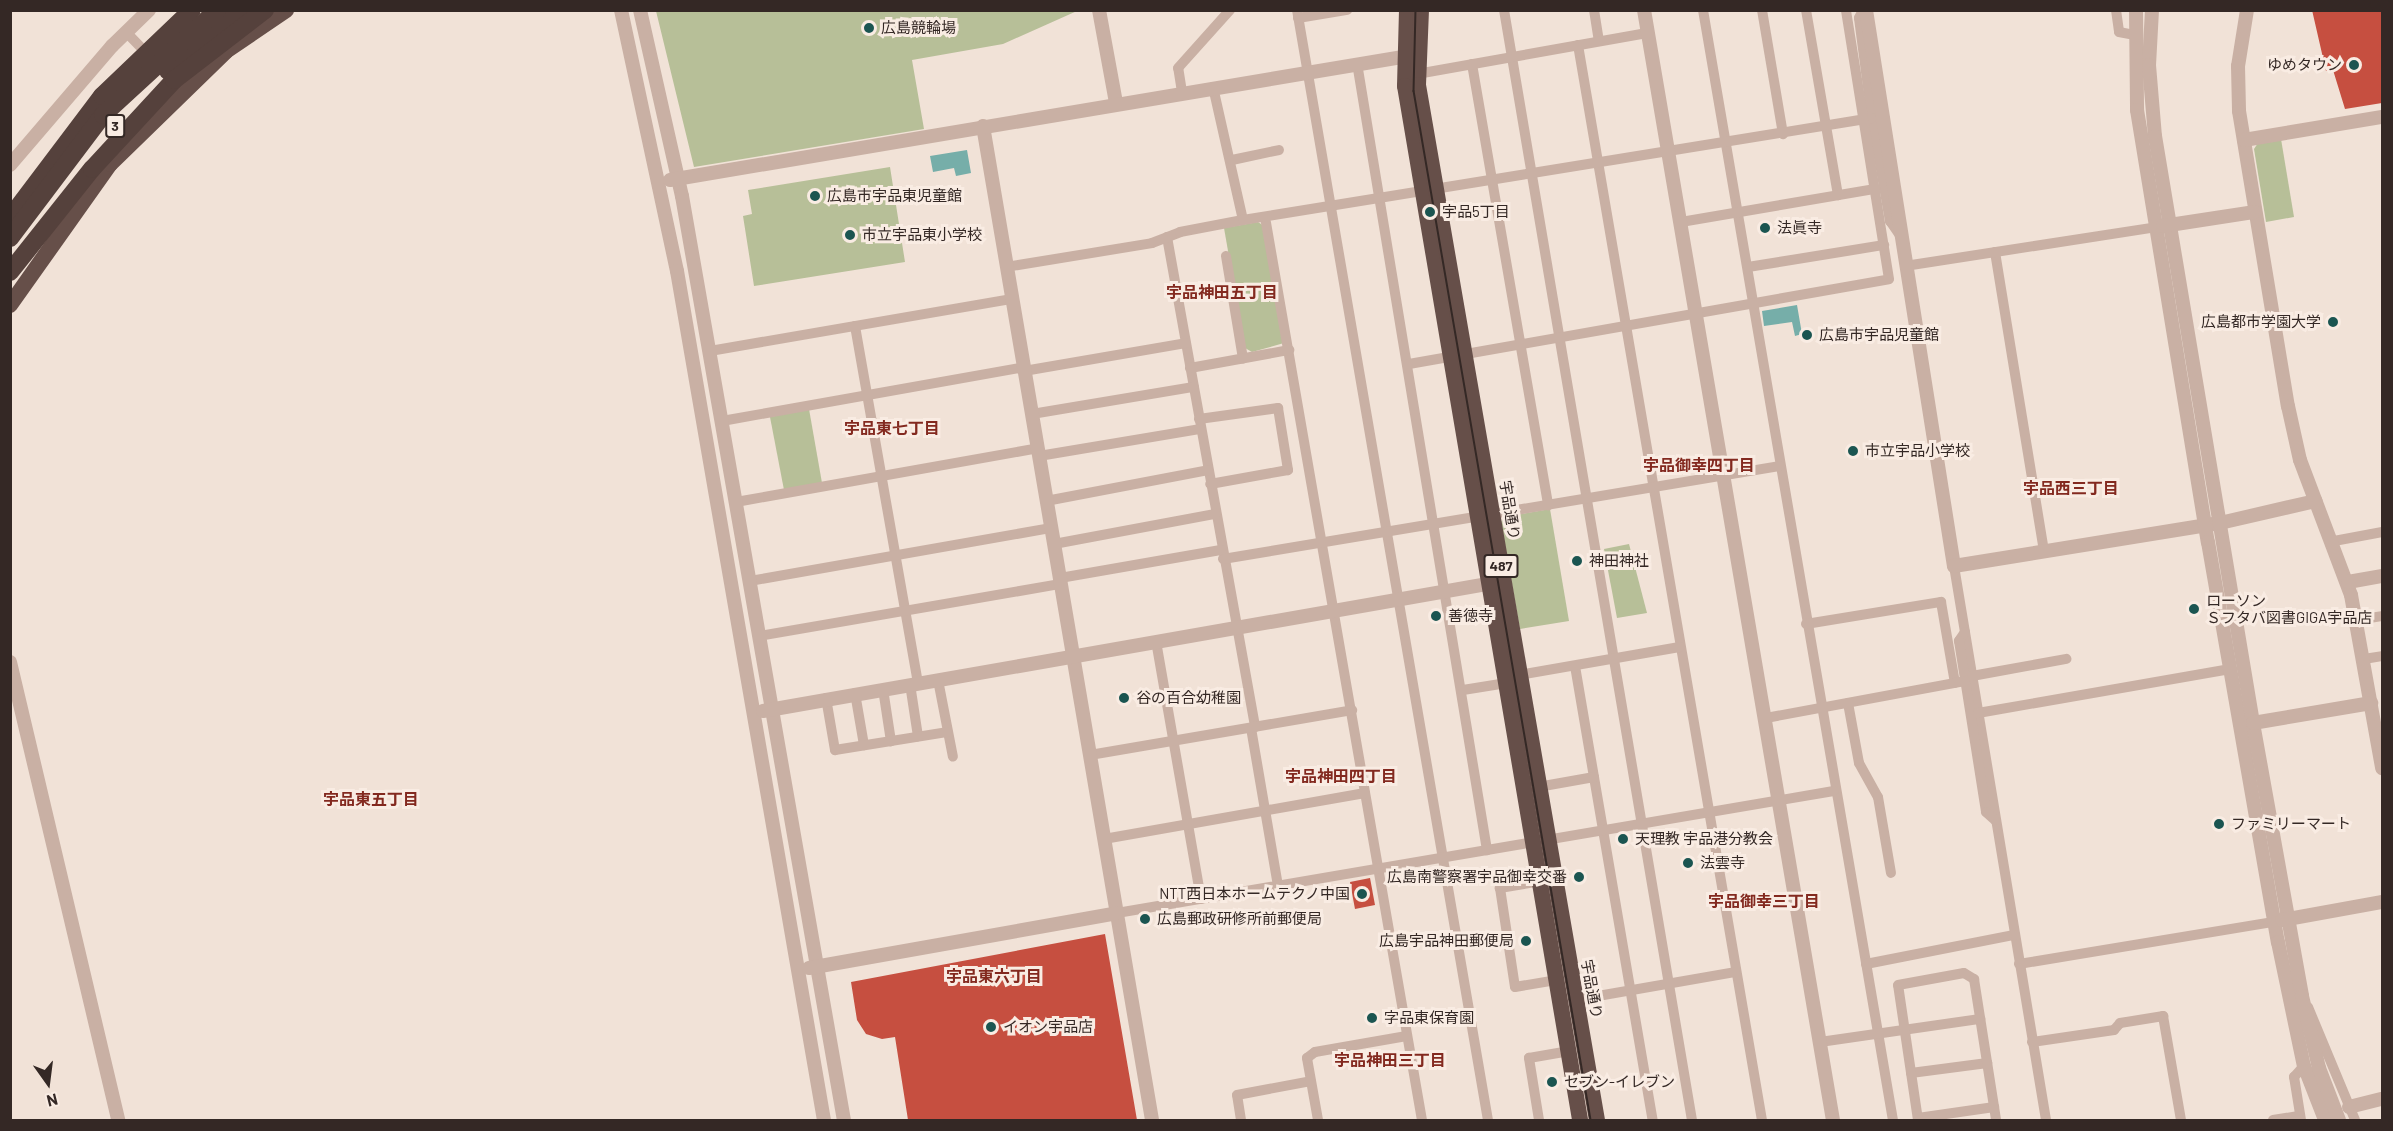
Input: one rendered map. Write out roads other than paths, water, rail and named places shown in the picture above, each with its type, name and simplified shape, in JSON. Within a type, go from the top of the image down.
[{"type":"highway","points":[[10,218],[102,96],[192,10]]},
{"type":"highway","name":"3","points":[[10,238],[103,115],[217,10]]},
{"type":"highway","name":"3","points":[[10,260],[145,94],[240,10]]},
{"type":"highway","points":[[10,272],[92,169],[174,80],[265,10]]},
{"type":"highway","points":[[10,305],[110,164],[226,51],[285,10]]},
{"type":"highway","name":"宇品通り","points":[[1407,10],[1429,189],[1512,679],[1541,840],[1575,1000],[1597,1120]]},
{"type":"highway","name":"宇品通り","points":[[1421,10],[1411,56],[1418,74],[1429,189]]},
{"type":"highway","name":"宇品通り","points":[[1512,679],[1538,787],[1541,881],[1580,1120]]},
{"type":"street","points":[[10,165],[126,32],[149,10]]},
{"type":"street","points":[[621,10],[659,182],[824,1120]]},
{"type":"street","points":[[640,10],[678,179],[710,351],[844,1120]]},
{"type":"street","points":[[1098,10],[1116,103]]},
{"type":"street","points":[[1182,92],[1178,68],[1230,10]]},
{"type":"street","points":[[1347,10],[1297,14],[1488,1120]]},
{"type":"street","points":[[1504,10],[1644,823],[1692,1120]]},
{"type":"street","points":[[1594,10],[1599,41]]},
{"type":"street","points":[[1644,10],[1833,1120]]},
{"type":"street","points":[[1703,10],[1728,143],[1834,791],[1893,1120]]},
{"type":"street","points":[[1762,10],[1783,134]]},
{"type":"street","points":[[1806,10],[1838,195]]},
{"type":"street","points":[[1846,10],[1890,221],[1901,237]]},
{"type":"street","points":[[1408,364],[1889,279],[1875,189],[1868,119],[1859,18],[1864,10]]},
{"type":"street","points":[[1864,10],[1965,632],[1964,680],[1986,812],[1995,820]]},
{"type":"street","points":[[2116,10],[2119,32],[2134,35]]},
{"type":"street","points":[[2136,10],[2134,35],[2138,110],[2164,226],[2220,523],[2302,996],[2321,1075],[2339,1120]]},
{"type":"street","points":[[2152,10],[2149,65],[2164,226],[2205,525],[2274,922],[2304,1066],[2325,1120]]},
{"type":"street","points":[[2247,10],[2238,66],[2244,140],[2292,429],[2314,501],[2334,542],[2348,582],[2364,659],[2377,702],[2382,768]]},
{"type":"street","points":[[126,32],[182,92]]},
{"type":"street","points":[[1418,74],[1648,33]]},
{"type":"street","points":[[1578,45],[1628,325],[1680,647],[1762,1120]]},
{"type":"street","points":[[659,182],[1116,103],[1411,56]]},
{"type":"street","points":[[1357,63],[1463,690],[1487,850]]},
{"type":"street","points":[[1472,64],[1548,505]]},
{"type":"street","points":[[1213,87],[1226,156],[1232,160],[1279,150]]},
{"type":"street","points":[[2244,140],[2382,117]]},
{"type":"street","points":[[1006,267],[1167,237],[1243,220],[1868,119]]},
{"type":"street","points":[[983,126],[1152,1120]]},
{"type":"street","points":[[1232,160],[1243,220]]},
{"type":"street","points":[[1681,222],[1875,189]]},
{"type":"street","points":[[1905,266],[2255,212]]},
{"type":"street","points":[[1265,217],[1422,1120]]},
{"type":"street","points":[[1167,237],[1222,555],[1237,627],[1278,886]]},
{"type":"street","points":[[1748,267],[1884,245]]},
{"type":"street","points":[[1995,252],[2044,550]]},
{"type":"street","points":[[1226,256],[1243,359]]},
{"type":"street","points":[[710,351],[1011,298]]},
{"type":"street","points":[[855,326],[905,611],[918,736]]},
{"type":"street","points":[[722,421],[1186,343]]},
{"type":"street","points":[[1190,368],[1289,350]]},
{"type":"street","points":[[1032,414],[1194,387]]},
{"type":"street","points":[[736,502],[1200,424],[1278,408],[1288,470],[1210,484]]},
{"type":"street","points":[[759,636],[1060,581],[1386,532],[1780,466]]},
{"type":"street","points":[[1047,501],[1208,470]]},
{"type":"street","points":[[1954,566],[2220,523],[2314,501]]},
{"type":"street","points":[[1054,544],[1215,514]]},
{"type":"street","points":[[750,581],[1051,528]]},
{"type":"street","points":[[2334,542],[2382,531]]},
{"type":"street","points":[[2348,582],[2382,576]]},
{"type":"street","points":[[753,713],[826,698],[1496,582]]},
{"type":"street","points":[[1806,624],[1941,602],[1964,680],[1978,713],[2046,1120]]},
{"type":"street","points":[[2357,620],[2382,616]]},
{"type":"street","points":[[1156,641],[1201,899]]},
{"type":"street","points":[[1463,690],[1680,647]]},
{"type":"street","points":[[2364,659],[2382,656]]},
{"type":"street","points":[[1766,718],[2066,659]]},
{"type":"street","points":[[10,662],[118,1120]]},
{"type":"street","points":[[1575,666],[1653,1120]]},
{"type":"street","points":[[1978,713],[2230,669]]},
{"type":"street","points":[[938,680],[953,757]]},
{"type":"street","points":[[883,689],[891,741]]},
{"type":"street","points":[[855,693],[864,746]]},
{"type":"street","points":[[826,698],[835,750],[947,732]]},
{"type":"street","points":[[2253,723],[2377,702]]},
{"type":"street","points":[[1848,703],[1859,763],[1878,797],[1892,873]]},
{"type":"street","points":[[1090,755],[1352,710]]},
{"type":"street","points":[[1538,787],[1593,777]]},
{"type":"street","points":[[797,970],[1834,791]]},
{"type":"street","points":[[1104,839],[1365,793]]},
{"type":"street","points":[[1541,881],[1500,888],[1515,987],[1557,980]]},
{"type":"street","points":[[2019,964],[2382,903]]},
{"type":"street","points":[[1866,964],[2014,935]]},
{"type":"street","points":[[1575,1000],[1735,972]]},
{"type":"street","points":[[1994,1107],[1918,1119],[1898,985],[1964,973],[1974,979],[1980,1019],[1994,1107],[1996,1120]]},
{"type":"street","points":[[2302,996],[2355,1120]]},
{"type":"street","points":[[2032,1042],[2114,1030],[2120,1023],[2163,1016],[2181,1120]]},
{"type":"street","points":[[1820,1042],[1980,1019]]},
{"type":"street","points":[[1318,1120],[1307,1058],[1316,1052],[1407,1036]]},
{"type":"street","points":[[1539,1120],[1528,1058],[1569,1051]]},
{"type":"street","points":[[1911,1073],[1987,1063]]},
{"type":"street","points":[[2273,1120],[2300,1118],[2294,1077],[2304,1066]]},
{"type":"street","points":[[1241,1120],[1236,1095],[1311,1081]]},
{"type":"street","points":[[2349,1107],[2382,1099]]},
{"type":"water","points":[[967,150],[971,173],[956,176],[954,168],[933,172],[930,156]]},
{"type":"water","points":[[1797,305],[1802,334],[1795,336],[1792,322],[1764,326],[1762,311]]},
{"type":"tram line","points":[[1416,10],[1414,91],[1591,1120]]},
{"type":"place","name":"広島競輪場","points":[[869,28]]},
{"type":"place","name":"ゆめタウン","points":[[2354,65]]},
{"type":"place","name":"広島市宇品東児童館","points":[[815,196]]},
{"type":"place","name":"宇品5丁目","points":[[1430,212]]},
{"type":"place","name":"法眞寺","points":[[1765,228]]},
{"type":"place","name":"市立宇品東小学校","points":[[850,235]]},
{"type":"place","name":"広島都市学園大学","points":[[2333,322]]},
{"type":"place","name":"広島市宇品児童館","points":[[1807,335]]},
{"type":"place","name":"市立宇品小学校","points":[[1853,451]]},
{"type":"place","name":"神田神社","points":[[1577,561]]},
{"type":"place","name":"ローソン Ｓフタバ図書GIGA宇品店","points":[[2194,609]]},
{"type":"place","name":"善徳寺","points":[[1436,616]]},
{"type":"place","name":"谷の百合幼稚園","points":[[1124,698]]},
{"type":"place","name":"ファミリーマート","points":[[2219,824]]},
{"type":"place","name":"天理教 宇品港分教会","points":[[1623,839]]},
{"type":"place","name":"法雲寺","points":[[1688,863]]},
{"type":"place","name":"広島南警察署宇品御幸交番","points":[[1579,877]]},
{"type":"place","name":"NTT西日本ホームテクノ中国","points":[[1362,894]]},
{"type":"place","name":"広島郵政研修所前郵便局","points":[[1145,919]]},
{"type":"place","name":"広島宇品神田郵便局","points":[[1526,941]]},
{"type":"place","name":"字品東保育園","points":[[1372,1018]]},
{"type":"place","name":"イオン宇品店","points":[[991,1027]]},
{"type":"place","name":"セブン-イレブン","points":[[1552,1082]]},
{"type":"district","name":"宇品神田五丁目","points":[[1222,292]]},
{"type":"district","name":"宇品東七丁目","points":[[892,428]]},
{"type":"district","name":"宇品御幸四丁目","points":[[1699,465]]},
{"type":"district","name":"宇品西三丁目","points":[[2071,488]]},
{"type":"district","name":"宇品神田四丁目","points":[[1341,776]]},
{"type":"district","name":"宇品東五丁目","points":[[371,799]]},
{"type":"district","name":"宇品御幸三丁目","points":[[1764,901]]},
{"type":"district","name":"宇品東六丁目","points":[[994,976]]},
{"type":"district","name":"宇品神田三丁目","points":[[1390,1060]]}]
